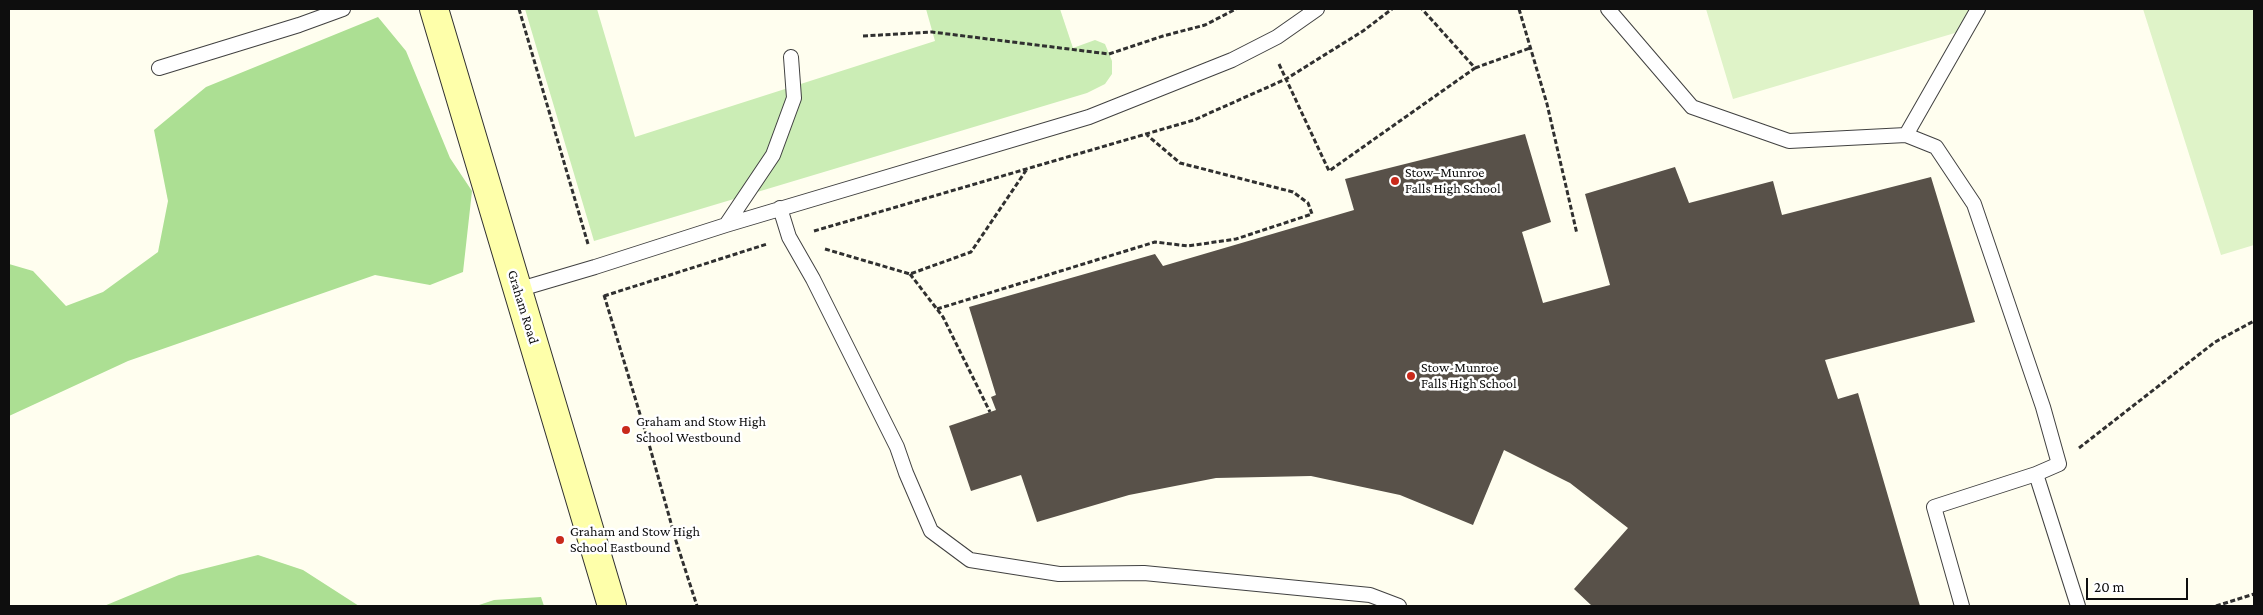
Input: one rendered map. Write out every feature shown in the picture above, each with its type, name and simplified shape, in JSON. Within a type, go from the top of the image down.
[{"type":"main road","name":"Graham Road","points":[[434,9],[612,606]]},
{"type":"lane","points":[[159,68],[300,25],[343,9]]},
{"type":"lane","points":[[518,290],[780,208],[1090,117],[1232,60],[1268,41],[1317,9]]},
{"type":"lane","points":[[1608,9],[1692,107],[1789,141],[1906,135],[1936,147],[1974,204],[2043,406],[2058,464],[2036,474],[1934,507],[1962,606]]},
{"type":"lane","points":[[1906,135],[1978,9]]},
{"type":"lane","points":[[726,225],[773,155],[794,98],[791,57]]},
{"type":"lane","points":[[780,208],[789,237],[813,278],[897,446],[906,473],[931,532],[970,560],[1059,574],[1144,573],[1370,596],[1399,606]]},
{"type":"lane","points":[[2036,474],[2078,606]]},
{"type":"path","points":[[519,9],[588,246]]},
{"type":"path","points":[[863,36],[932,32],[1109,54],[1163,36],[1205,25],[1236,9]]},
{"type":"path","points":[[1422,9],[1475,68]]},
{"type":"path","points":[[1519,9],[1546,104],[1577,234]]},
{"type":"path","points":[[1268,41],[1329,171],[1475,68],[1530,48]]},
{"type":"path","points":[[937,309],[1155,242],[1188,246],[1236,239],[1312,214],[1308,204],[1293,192],[1180,163],[1146,134]]},
{"type":"path","points":[[910,274],[971,252],[1027,169]]},
{"type":"path","points":[[789,237],[910,274],[943,317],[990,412]]},
{"type":"path","points":[[601,286],[650,444],[676,542],[697,606]]},
{"type":"path","points":[[2058,464],[2215,342],[2254,321]]},
{"type":"path","points":[[2216,606],[2254,594]]},
{"type":"green space","points":[[525,9],[597,9],[635,137],[935,41],[926,9],[1060,9],[1073,48],[1095,40],[1105,44],[1112,61],[1112,74],[1105,84],[1087,93],[594,241]]},
{"type":"green space","points":[[1706,9],[1970,9],[1975,27],[1733,99]]},
{"type":"green space","points":[[2143,9],[2254,9],[2254,245],[2221,255]]},
{"type":"green space","points":[[378,17],[406,51],[450,158],[472,191],[463,272],[430,285],[375,275],[128,361],[9,416],[9,264],[33,271],[66,306],[103,292],[158,252],[168,201],[154,130],[206,87]]},
{"type":"green space","points":[[258,555],[303,570],[359,606],[104,606],[179,575]]},
{"type":"green space","points":[[541,597],[544,606],[476,606],[494,600]]},
{"type":"building","name":"Stow-Munroe Falls High School","points":[[1525,134],[1551,222],[1522,232],[1543,303],[1610,285],[1585,194],[1675,167],[1689,203],[1773,181],[1782,215],[1931,177],[1975,322],[1825,360],[1838,399],[1858,393],[1920,606],[1592,606],[1574,589],[1628,528],[1570,483],[1504,450],[1473,525],[1400,495],[1311,476],[1216,478],[1129,495],[1037,522],[1021,475],[971,491],[949,426],[996,410],[991,397],[996,395],[969,307],[1155,254],[1163,266],[1354,210],[1345,179]]},
{"type":"place","name":"Stow–Munroe Falls High School","points":[[1395,181]]},
{"type":"place","name":"Stow-Munroe Falls High School","points":[[1411,376]]},
{"type":"place","name":"Graham and Stow High School Westbound","points":[[626,430]]},
{"type":"place","name":"Graham and Stow High School Eastbound","points":[[560,540]]}]
